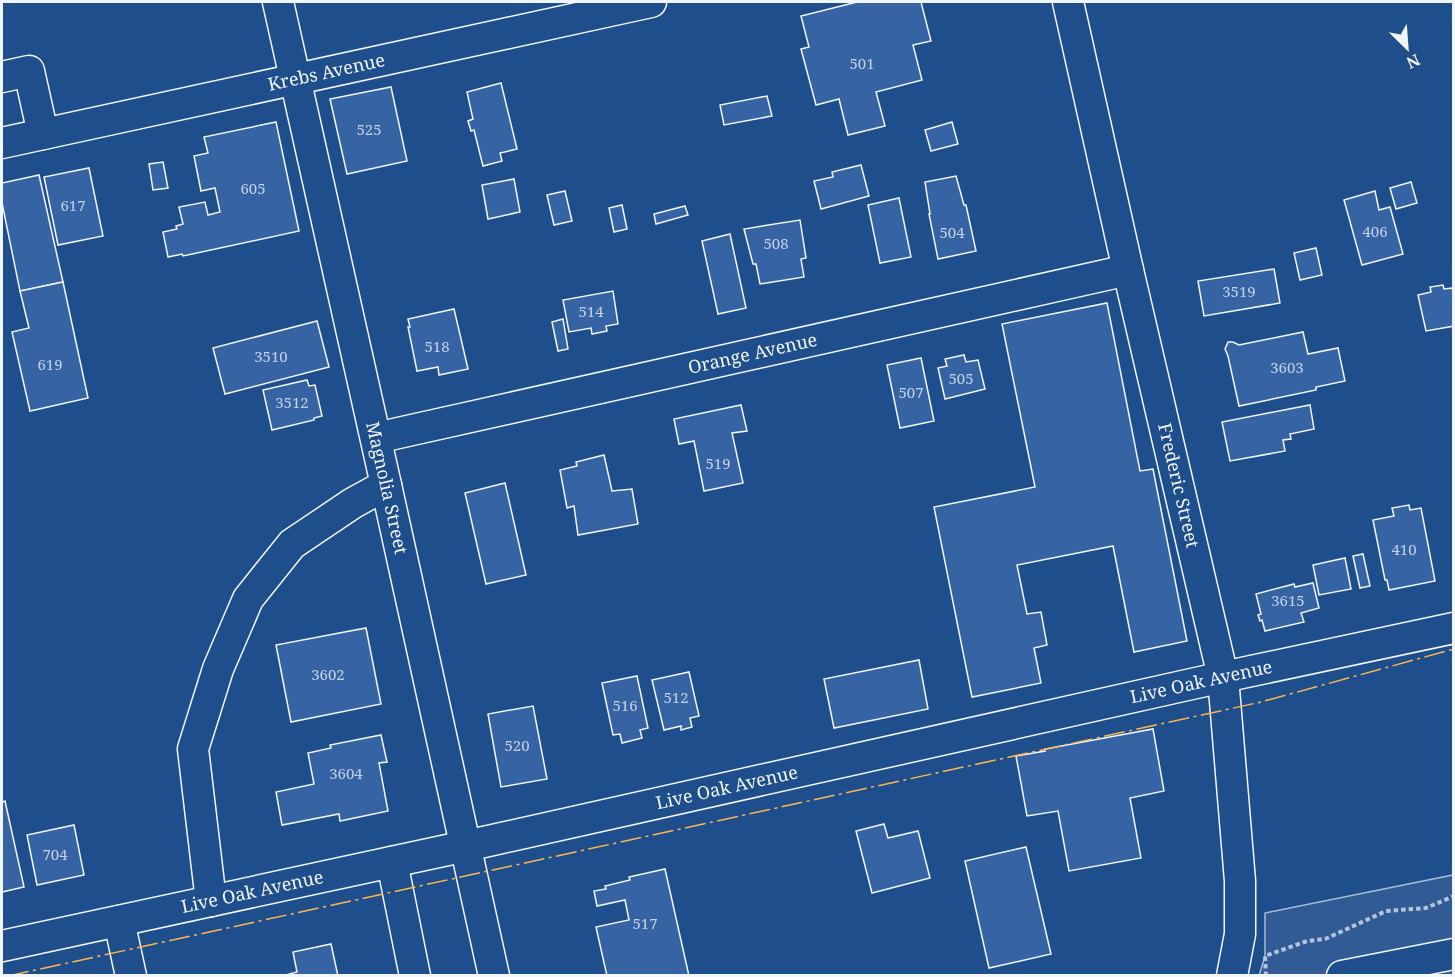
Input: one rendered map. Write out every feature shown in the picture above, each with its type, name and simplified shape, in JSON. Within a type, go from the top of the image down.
[{"type":"street","name":"Magnolia Street","points":[[278,2],[494,975]]},
{"type":"street","name":"Krebs Avenue","points":[[2,143],[651,2]]},
{"type":"street","name":"Frederic Street","points":[[1068,2],[1223,677],[1240,880],[1240,934],[1232,975]]},
{"type":"street","points":[[2,77],[29,71],[43,134]]},
{"type":"street","name":"Orange Avenue","points":[[376,438],[1128,270]]},
{"type":"street","points":[[211,901],[193,749],[222,659],[248,599],[292,544],[353,503],[386,485]]},
{"type":"street","name":"Live Oak Avenue","points":[[2,946],[1454,628]]},
{"type":"street","points":[[392,862],[415,975]]},
{"type":"street","points":[[119,921],[131,975]]},
{"type":"street","points":[[1342,975],[1416,968],[1454,954]]},
{"type":"path","points":[[1266,975],[1265,956],[1307,941],[1324,939],[1386,911],[1426,908],[1454,896]]},
{"type":"shaded area","points":[[1453,875],[1453,975],[1259,976],[1265,956],[1265,913]]},
{"type":"building","points":[[857,2],[921,2],[931,41],[913,45],[922,80],[876,92],[885,126],[848,135],[839,99],[816,105],[801,49],[809,47],[801,16]]},
{"type":"building","points":[[501,83],[517,149],[500,153],[502,161],[483,166],[474,130],[471,131],[468,121],[473,119],[467,92]]},
{"type":"building","points":[[391,87],[407,161],[347,174],[330,99]]},
{"type":"building","points":[[767,96],[772,116],[724,125],[720,105]]},
{"type":"building","points":[[276,122],[299,231],[183,256],[182,254],[168,257],[163,232],[177,229],[176,226],[183,224],[179,207],[205,202],[208,215],[220,212],[215,188],[201,191],[194,156],[208,153],[204,137]]},
{"type":"building","points":[[952,122],[958,144],[931,151],[925,130]]},
{"type":"building","points":[[163,162],[168,188],[153,190],[149,164]]},
{"type":"building","points":[[861,165],[869,196],[821,209],[814,181],[833,177],[832,172]]},
{"type":"building","points":[[89,168],[103,236],[58,245],[44,177]]},
{"type":"building","points":[[39,175],[63,282],[20,291],[2,203],[2,183]]},
{"type":"building","points":[[956,176],[964,205],[966,205],[976,251],[938,259],[925,182]]},
{"type":"building","points":[[514,179],[520,212],[488,219],[482,185]]},
{"type":"building","points":[[1411,182],[1417,203],[1396,209],[1390,188]]},
{"type":"building","points":[[565,191],[572,221],[554,225],[547,195]]},
{"type":"building","points":[[1375,191],[1379,210],[1390,207],[1403,254],[1362,265],[1344,200]]},
{"type":"building","points":[[899,198],[911,257],[880,263],[868,205]]},
{"type":"building","points":[[622,205],[627,229],[614,232],[609,208]]},
{"type":"building","points":[[685,206],[688,215],[656,224],[654,214]]},
{"type":"building","points":[[800,220],[806,258],[801,259],[804,277],[760,284],[744,229]]},
{"type":"building","points":[[730,234],[746,308],[718,314],[702,241]]},
{"type":"building","points":[[1316,248],[1322,275],[1300,280],[1294,253]]},
{"type":"building","points":[[1274,269],[1280,303],[1204,316],[1198,281]]},
{"type":"building","points":[[63,282],[88,398],[30,411],[12,332],[29,328],[20,291]]},
{"type":"building","points":[[1443,285],[1444,289],[1452,288],[1454,295],[1454,326],[1426,331],[1418,295],[1431,292],[1430,287]]},
{"type":"building","points":[[613,291],[618,324],[606,326],[607,331],[592,334],[591,328],[569,332],[563,300]]},
{"type":"building","points":[[1107,303],[1140,471],[1153,469],[1187,641],[1134,652],[1113,546],[1017,565],[1027,614],[1041,612],[1047,645],[1034,648],[1041,683],[972,697],[934,507],[1035,487],[1002,324]]},
{"type":"building","points":[[454,309],[468,369],[439,375],[438,367],[417,371],[408,319]]},
{"type":"building","points":[[563,319],[568,349],[558,351],[552,322]]},
{"type":"building","points":[[317,321],[329,367],[225,394],[213,348]]},
{"type":"building","points":[[1303,332],[1308,354],[1338,348],[1345,381],[1316,387],[1316,390],[1239,406],[1225,349],[1228,342],[1239,345]]},
{"type":"building","points":[[964,355],[966,362],[978,360],[985,389],[945,399],[938,368],[947,366],[945,359]]},
{"type":"building","points":[[921,358],[934,421],[900,428],[887,365]]},
{"type":"building","points":[[307,380],[309,386],[315,385],[322,416],[272,430],[263,390]]},
{"type":"building","points":[[741,405],[747,431],[732,433],[743,483],[704,491],[694,441],[679,444],[674,419]]},
{"type":"building","points":[[1310,405],[1314,429],[1290,434],[1291,439],[1283,440],[1285,451],[1230,461],[1222,422]]},
{"type":"building","points":[[604,455],[612,491],[632,489],[638,524],[578,535],[574,506],[567,508],[560,470],[577,466],[576,462]]},
{"type":"building","points":[[505,483],[526,575],[486,584],[465,493]]},
{"type":"building","points":[[1409,505],[1410,510],[1421,508],[1435,581],[1389,590],[1373,520],[1394,516],[1392,508]]},
{"type":"building","points":[[1363,554],[1370,586],[1360,588],[1353,556]]},
{"type":"building","points":[[1345,558],[1351,589],[1319,595],[1313,565]]},
{"type":"building","points":[[1313,583],[1319,608],[1301,613],[1304,622],[1265,631],[1258,615],[1261,614],[1256,594],[1294,584],[1295,587]]},
{"type":"building","points":[[366,628],[381,704],[291,722],[276,645]]},
{"type":"building","points":[[919,660],[928,709],[834,728],[824,679]]},
{"type":"building","points":[[689,672],[699,716],[690,718],[692,727],[681,730],[681,726],[664,730],[652,680]]},
{"type":"building","points":[[637,676],[648,728],[640,730],[642,738],[622,743],[620,734],[613,735],[602,683]]},
{"type":"building","points":[[533,706],[547,779],[501,787],[488,714]]},
{"type":"building","points":[[1153,729],[1164,791],[1130,798],[1141,858],[1069,871],[1058,811],[1027,816],[1016,756]]},
{"type":"building","points":[[381,735],[387,762],[379,763],[388,811],[340,821],[339,814],[282,825],[276,792],[314,784],[308,753],[331,748],[330,745]]},
{"type":"building","points":[[5,801],[24,887],[2,892],[2,802]]},
{"type":"building","points":[[884,824],[888,838],[918,831],[930,878],[872,893],[856,831]]},
{"type":"building","points":[[74,825],[84,875],[37,885],[27,835]]},
{"type":"building","points":[[1026,847],[1051,954],[989,968],[965,861]]},
{"type":"building","points":[[665,869],[689,976],[607,976],[596,927],[629,920],[625,900],[597,906],[594,891],[630,880],[629,877]]},
{"type":"building","points":[[331,944],[338,976],[282,976],[297,972],[293,952]]},
{"type":"power","points":[[8,976],[1261,702],[1454,649]]}]
